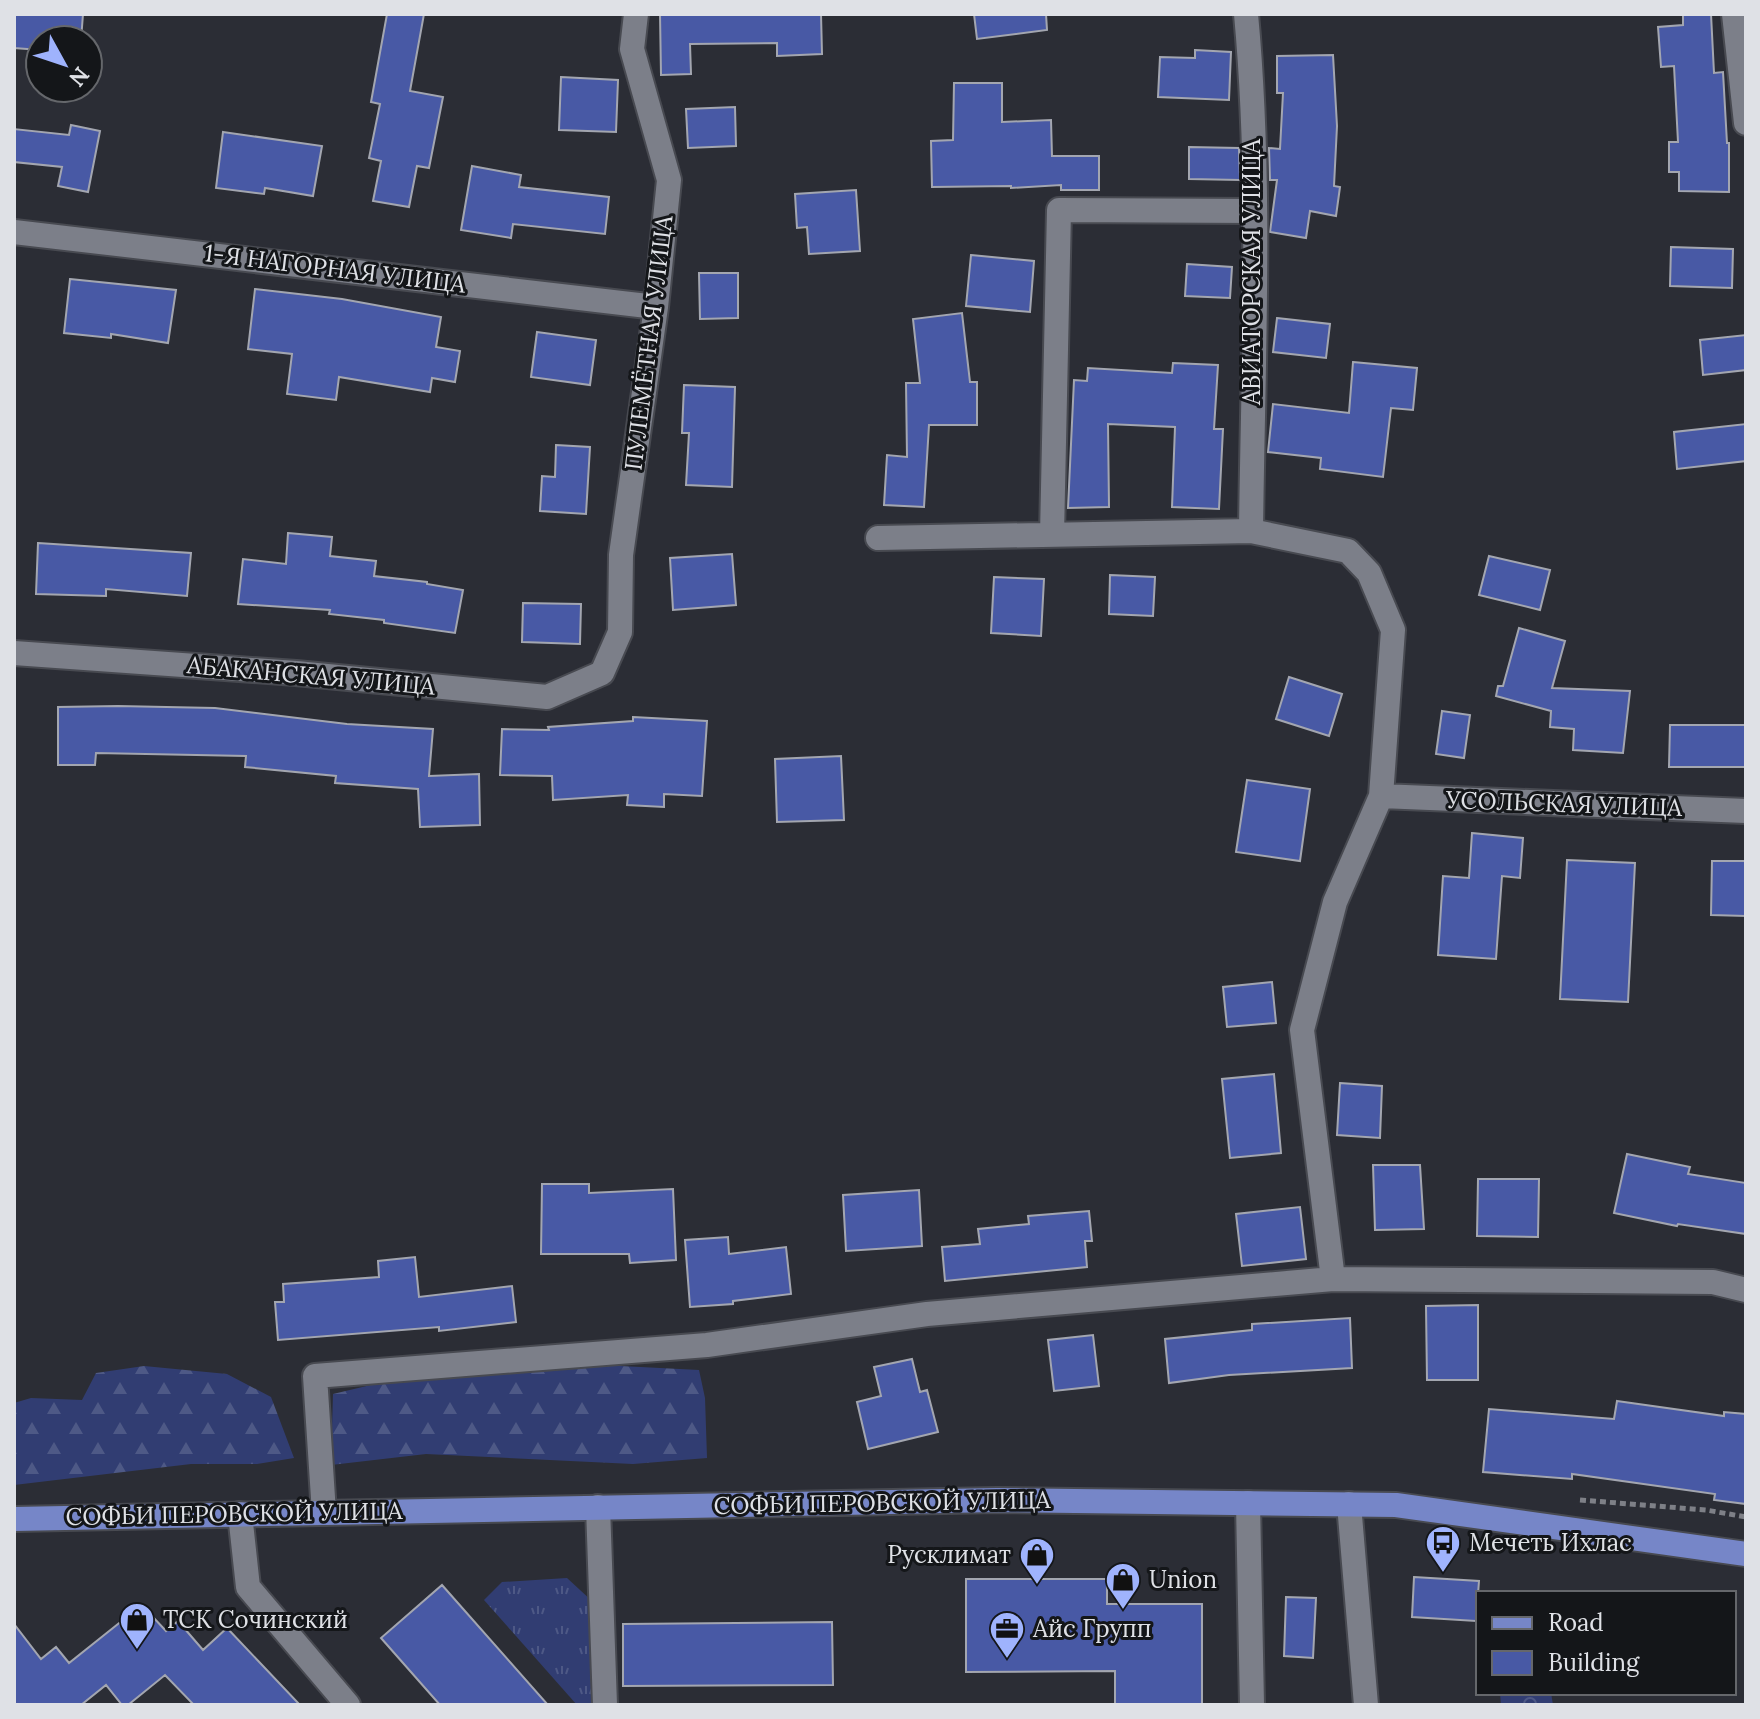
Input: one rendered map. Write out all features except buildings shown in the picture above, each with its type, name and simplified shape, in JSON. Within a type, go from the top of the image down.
[{"type":"main road","name":"СОФЬИ ПЕРОВСКОЙ УЛИЦА","points":[[14,1519],[997,1500],[1349,1504],[1396,1505],[1746,1554]]},
{"type":"street","name":"ПУЛЕМЁТНАЯ УЛИЦА","points":[[602,673],[620,632],[621,555],[656,307],[669,180],[632,49],[636,14]]},
{"type":"street","name":"АВИАТОРСКАЯ УЛИЦА","points":[[1246,14],[1255,211],[1251,531]]},
{"type":"street","points":[[1734,14],[1746,123]]},
{"type":"street","points":[[1052,535],[1059,210],[1255,211]]},
{"type":"street","name":"1-Я НАГОРНАЯ УЛИЦА","points":[[14,232],[656,307]]},
{"type":"street","points":[[878,538],[1251,531],[1348,551],[1369,573],[1393,630],[1381,796],[1335,902],[1302,1030],[1333,1279]]},
{"type":"street","name":"АБАКАНСКАЯ УЛИЦА","points":[[14,653],[296,673],[547,697],[602,673]]},
{"type":"street","name":"УСОЛЬСКАЯ УЛИЦА","points":[[1381,796],[1746,811]]},
{"type":"street","points":[[324,1513],[315,1376],[707,1345],[927,1314],[1333,1279],[1713,1282],[1746,1290]]},
{"type":"street","points":[[1248,1503],[1252,1705]]},
{"type":"street","points":[[1349,1504],[1366,1705]]},
{"type":"street","points":[[598,1507],[605,1705]]},
{"type":"street","points":[[240,1514],[248,1587],[348,1705]]},
{"type":"green space","points":[[601,1365],[699,1370],[705,1398],[707,1458],[633,1464],[426,1454],[331,1465],[333,1394],[375,1384]]},
{"type":"green space","points":[[144,1366],[227,1374],[271,1397],[294,1458],[257,1464],[191,1464],[14,1485],[14,1403],[31,1398],[82,1400],[96,1373]]},
{"type":"green space","points":[[567,1578],[593,1602],[599,1705],[577,1705],[484,1600],[502,1582]]},
{"type":"green space","points":[[1500,1695],[1551,1695],[1553,1705],[1501,1705]]},
{"type":"place","name":"Мечеть Ихлас","points":[[1443,1574]]},
{"type":"place","name":"Русклимат","points":[[1037,1586]]},
{"type":"place","name":"Union","points":[[1123,1611]]},
{"type":"place","name":"ТСК Сочинский","points":[[137,1651]]},
{"type":"place","name":"Айс Групп","points":[[1007,1660]]}]
